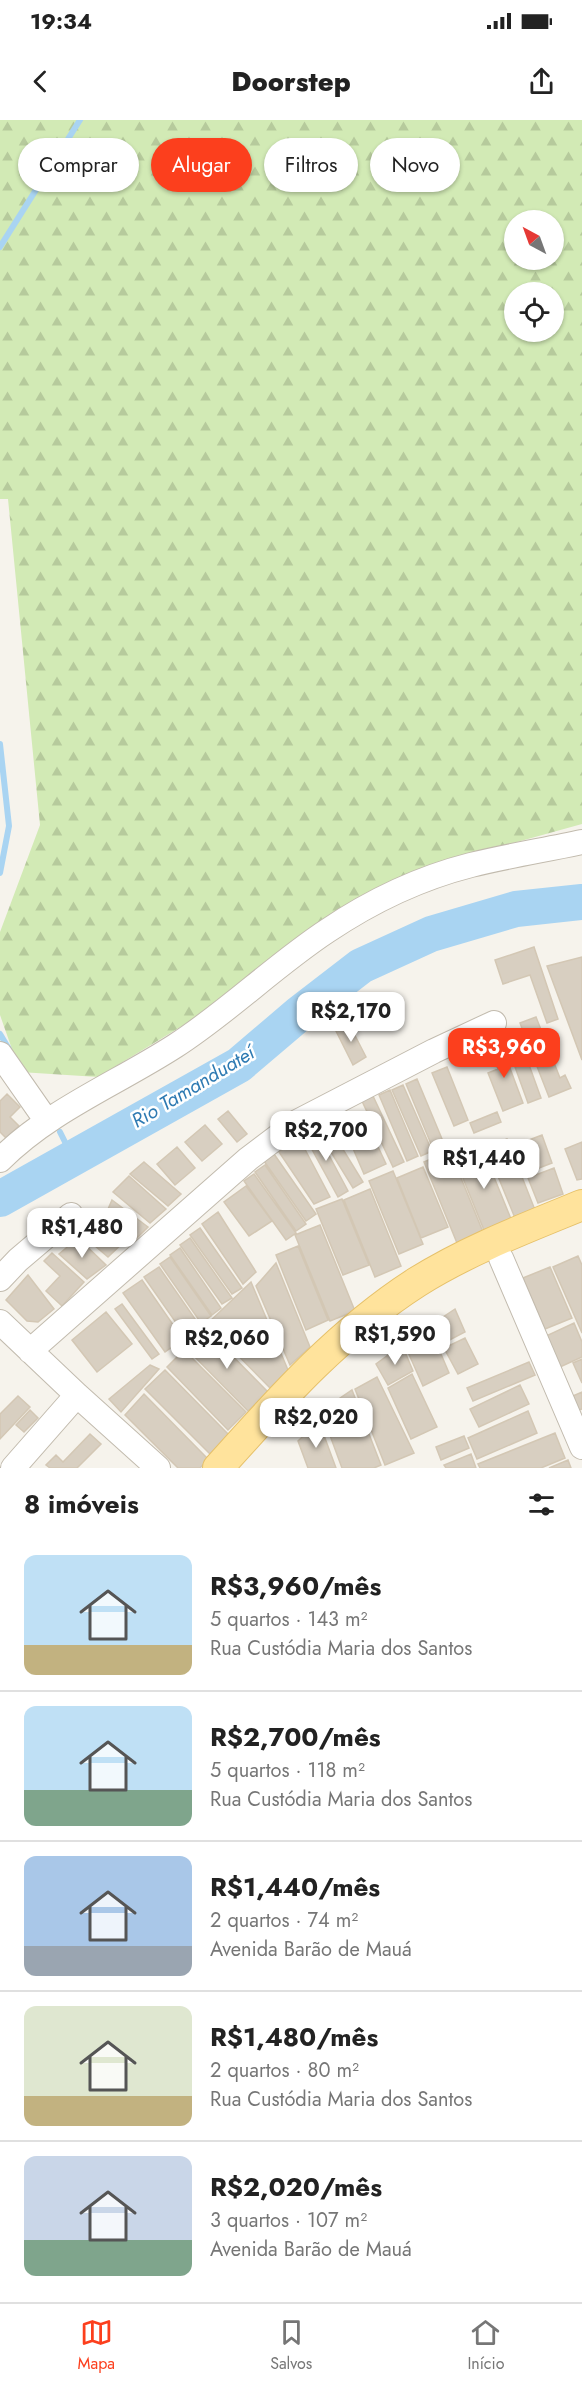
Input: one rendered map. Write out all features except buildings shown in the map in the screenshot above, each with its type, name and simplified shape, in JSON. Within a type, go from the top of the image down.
[{"type":"main road","points":[[218,1468],[291,1386],[331,1348],[375,1312],[417,1282],[456,1260],[501,1238],[582,1205]]},
{"type":"main road","points":[[240,1468],[303,1397],[389,1318],[420,1298],[501,1258],[582,1223]]},
{"type":"street","points":[[0,1160],[18,1141],[46,1120],[175,1046],[296,953],[369,905],[425,880],[471,865],[582,842]]},
{"type":"street","points":[[30,1351],[248,1159],[297,1122],[434,1051],[494,1023]]},
{"type":"street","points":[[0,1054],[46,1120]]},
{"type":"street","points":[[0,1279],[18,1260],[71,1215]]},
{"type":"street","points":[[501,1258],[582,1446]]},
{"type":"street","points":[[0,1322],[158,1468]]},
{"type":"street","points":[[13,1468],[77,1395]]},
{"type":"green space","points":[[0,120],[582,120],[582,824],[459,858],[98,1077],[20,1072],[0,1015],[0,932],[40,825],[8,499],[0,499]]},
{"type":"waterway","points":[[0,247],[80,120]]},
{"type":"waterway","points":[[0,744],[9,826],[0,873]]},
{"type":"waterway","name":"Rio Tamanduateí","points":[[0,1199],[239,1065],[300,1013],[361,966],[431,934],[516,909],[582,902]]},
{"type":"waterway","points":[[0,1034],[9,1049]]},
{"type":"waterway","points":[[60,1132],[73,1158]]}]
